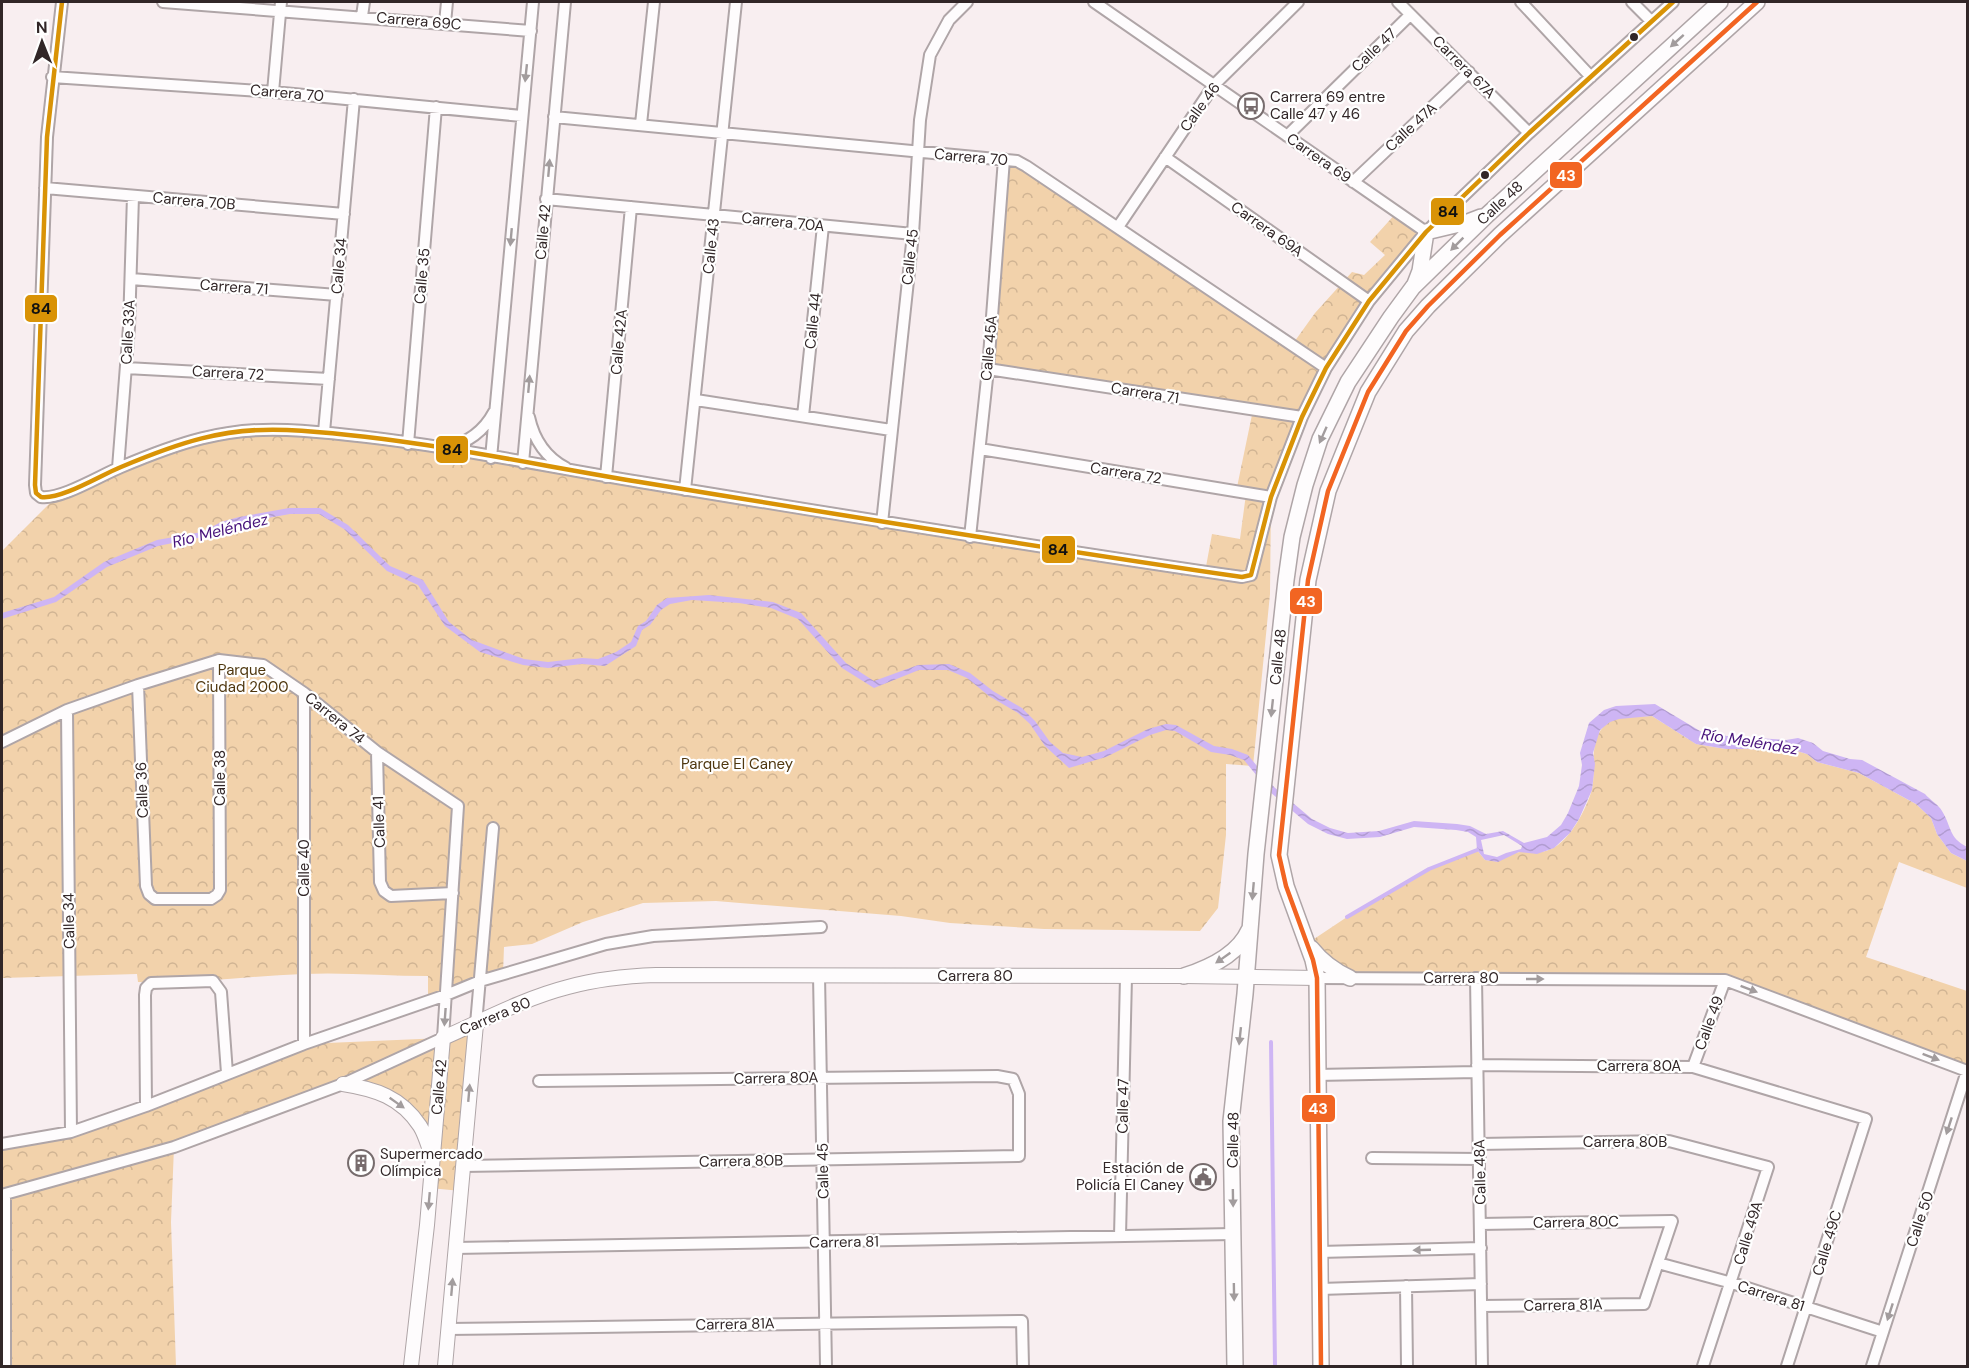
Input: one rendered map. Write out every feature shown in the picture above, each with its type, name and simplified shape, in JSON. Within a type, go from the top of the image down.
[{"type":"main road","name":"Calle 48","points":[[1235,1366],[1231,1121],[1251,927],[1256,854],[1292,537],[1320,439],[1348,382],[1413,287],[1487,215],[1720,2]]},
{"type":"main road","name":"Calle 48","points":[[1321,1366],[1316,1075],[1317,978],[1308,943],[1286,886],[1279,855],[1308,580],[1328,491],[1368,392],[1406,331],[1500,235],[1757,2]]},
{"type":"main road","points":[[1413,287],[1420,271],[1426,232],[1487,215]]},
{"type":"main road","points":[[1184,976],[1215,964],[1229,954],[1246,937],[1251,927]]},
{"type":"main road","points":[[1308,943],[1320,960],[1336,972],[1350,978]]},
{"type":"street","points":[[62,2],[52,77],[45,188],[35,481],[38,496],[45,498],[57,496],[118,468],[186,442],[220,433],[261,430],[324,432],[443,449],[970,537]]},
{"type":"street","name":"Carrera 69C","points":[[163,2],[281,6],[362,16],[531,31]]},
{"type":"street","points":[[362,16],[364,2]]},
{"type":"street","points":[[445,23],[447,2]]},
{"type":"street","name":"Calle 42","points":[[491,458],[533,2]]},
{"type":"street","name":"Calle 42","points":[[523,463],[565,2]]},
{"type":"street","points":[[641,124],[654,2]]},
{"type":"street","name":"Calle 43","points":[[685,490],[736,2]]},
{"type":"street","name":"Calle 45","points":[[882,524],[913,234],[920,120],[930,55],[949,20],[966,2]]},
{"type":"street","name":"Carrera 69","points":[[1095,2],[1426,232]]},
{"type":"street","name":"Calle 46","points":[[1118,227],[1214,85],[1298,2]]},
{"type":"street","name":"Carrera 67A","points":[[1398,2],[1529,133]]},
{"type":"street","points":[[1521,2],[1591,77]]},
{"type":"street","points":[[1632,2],[1651,21]]},
{"type":"street","name":"Calle 48","points":[[970,537],[1242,577],[1251,574],[1271,498],[1302,417],[1326,368],[1370,300],[1426,232],[1529,133],[1673,2]]},
{"type":"street","points":[[273,92],[281,6]]},
{"type":"street","name":"Calle 47","points":[[1287,136],[1410,15]]},
{"type":"street","name":"Calle 47A","points":[[1353,182],[1469,72]]},
{"type":"street","name":"Carrera 70","points":[[52,77],[273,92],[522,116]]},
{"type":"street","name":"Calle 34","points":[[324,432],[354,99]]},
{"type":"street","name":"Calle 35","points":[[408,444],[436,107]]},
{"type":"street","name":"Carrera 70","points":[[554,117],[1017,161],[1326,368]]},
{"type":"street","name":"Carrera 69A","points":[[1165,157],[1370,300]]},
{"type":"street","name":"Calle 45A","points":[[970,537],[988,369],[1004,159]]},
{"type":"street","name":"Carrera 70B","points":[[45,188],[344,214]]},
{"type":"street","name":"Calle 33A","points":[[118,468],[131,279],[133,196]]},
{"type":"street","name":"Carrera 70A","points":[[546,199],[913,234]]},
{"type":"street","name":"Calle 42A","points":[[606,477],[631,207]]},
{"type":"street","name":"Calle 44","points":[[803,416],[823,226]]},
{"type":"street","name":"Carrera 71","points":[[131,279],[337,295]]},
{"type":"street","name":"Carrera 72","points":[[126,368],[329,379]]},
{"type":"street","name":"Carrera 71","points":[[988,369],[1302,417]]},
{"type":"street","points":[[696,400],[891,430]]},
{"type":"street","points":[[443,449],[457,445],[476,434],[489,420],[496,406]]},
{"type":"street","points":[[527,410],[535,436],[544,451],[557,463],[574,472]]},
{"type":"street","name":"Carrera 72","points":[[980,449],[1271,498]]},
{"type":"street","name":"Carrera 74","points":[[2,742],[67,710],[219,660],[264,665],[304,693],[377,752],[458,806]]},
{"type":"street","name":"Calle 38","points":[[148,894],[155,899],[211,899],[218,895],[220,890],[219,660]]},
{"type":"street","name":"Calle 36","points":[[138,685],[148,894]]},
{"type":"street","name":"Calle 40","points":[[304,693],[304,1044]]},
{"type":"street","name":"Calle 34","points":[[67,710],[71,1132]]},
{"type":"street","name":"Calle 41","points":[[377,752],[380,882],[384,891],[391,896],[453,893]]},
{"type":"street","name":"Calle 42","points":[[411,1366],[427,1225],[443,1038],[458,806]]},
{"type":"street","name":"Calle 42","points":[[445,1366],[493,828]]},
{"type":"street","points":[[2,1144],[71,1132],[146,1106],[304,1044],[480,981],[606,944],[653,936],[821,927]]},
{"type":"street","name":"Calle 45","points":[[819,975],[826,1366]]},
{"type":"street","name":"Carrera 80","points":[[5,1366],[5,1194],[174,1147],[343,1084],[520,1003],[568,987],[618,977],[819,975],[1725,980],[1967,1071]]},
{"type":"street","name":"Calle 47","points":[[1120,1236],[1126,977]]},
{"type":"street","name":"Calle 48A","points":[[1476,978],[1482,1366]]},
{"type":"street","name":"Calle 49","points":[[1693,1067],[1725,980]]},
{"type":"street","points":[[146,1106],[146,988],[151,983],[213,981],[218,986],[221,992],[227,1073]]},
{"type":"street","name":"Carrera 80A","points":[[1316,1075],[1477,1068],[1693,1067],[1866,1119]]},
{"type":"street","name":"Calle 50","points":[[1872,1366],[1967,1071]]},
{"type":"street","name":"Carrera 80A","points":[[539,1081],[997,1076],[1013,1079],[1019,1094],[1019,1156]]},
{"type":"street","points":[[343,1084],[373,1089],[400,1104],[421,1127],[432,1156]]},
{"type":"street","name":"Calle 49C","points":[[1787,1366],[1866,1119]]},
{"type":"street","name":"Carrera 80B","points":[[1479,1144],[1670,1141],[1768,1167]]},
{"type":"street","name":"Carrera 80B","points":[[463,1166],[1019,1156]]},
{"type":"street","points":[[1372,1158],[1480,1159]]},
{"type":"street","name":"Calle 49A","points":[[1703,1366],[1768,1167]]},
{"type":"street","name":"Carrera 80C","points":[[1480,1224],[1672,1221],[1658,1263]]},
{"type":"street","name":"Carrera 81","points":[[455,1248],[1233,1234]]},
{"type":"street","points":[[1319,1252],[1481,1248]]},
{"type":"street","name":"Carrera 81","points":[[1658,1263],[1732,1283],[1884,1332]]},
{"type":"street","name":"Carrera 81A","points":[[1481,1306],[1644,1304],[1658,1263]]},
{"type":"street","points":[[1320,1289],[1481,1284]]},
{"type":"street","points":[[1406,1286],[1407,1366]]},
{"type":"street","name":"Carrera 81A","points":[[448,1329],[1022,1321],[1023,1366]]},
{"type":"green space","name":"Parque Ciudad 2000","points":[[1004,159],[1017,161],[1292,345],[1315,313],[1352,272],[1364,275],[1385,255],[1370,242],[1397,212],[1426,232],[1326,368],[1271,497],[1270,594],[1253,766],[1226,764],[1226,835],[1218,908],[1200,931],[1044,929],[950,923],[901,916],[716,901],[643,903],[583,922],[532,944],[504,947],[503,974],[428,1001],[428,976],[318,974],[159,982],[138,982],[137,974],[2,978],[2,551],[57,496],[202,437],[324,432],[1205,572],[1212,534],[1240,539],[1246,494],[1236,492],[1253,410],[988,368]]},
{"type":"green space","points":[[1652,716],[1696,744],[1726,749],[1797,751],[1807,754],[1817,762],[1859,773],[1916,804],[1931,818],[1937,834],[1951,853],[1967,861],[1967,888],[1899,862],[1866,957],[1967,991],[1967,1069],[1725,980],[1350,978],[1308,943],[1347,917],[1429,869],[1477,850],[1485,860],[1500,860],[1514,853],[1546,851],[1558,845],[1577,823],[1590,797],[1595,743],[1603,727],[1620,718]]},
{"type":"green space","points":[[476,1024],[461,1191],[430,1188],[432,1156],[400,1104],[343,1084],[174,1147],[171,1222],[176,1366],[5,1366],[2,1144],[71,1132],[304,1044],[443,1038]]},
{"type":"water","name":"Río Meléndez","points":[[289,508],[320,508],[348,525],[390,566],[423,580],[449,622],[472,640],[524,659],[548,662],[582,658],[598,659],[616,652],[631,642],[638,626],[646,621],[657,605],[667,598],[709,595],[773,602],[801,613],[846,663],[874,681],[918,665],[949,664],[970,673],[993,691],[1022,708],[1050,742],[1063,753],[1082,757],[1104,751],[1148,729],[1166,724],[1176,725],[1214,746],[1248,755],[1274,787],[1312,819],[1330,828],[1348,833],[1379,831],[1414,821],[1470,826],[1486,834],[1503,831],[1524,843],[1547,837],[1561,825],[1579,786],[1582,765],[1580,753],[1589,723],[1604,710],[1616,706],[1655,704],[1700,731],[1727,736],[1786,740],[1798,738],[1813,743],[1823,751],[1862,760],[1925,794],[1937,805],[1953,835],[1967,847],[1967,861],[1951,853],[1937,834],[1931,818],[1916,804],[1859,773],[1817,762],[1807,754],[1797,751],[1726,749],[1696,744],[1652,716],[1619,719],[1610,722],[1600,730],[1593,753],[1595,764],[1592,790],[1570,833],[1554,848],[1537,854],[1519,852],[1498,862],[1485,860],[1477,850],[1476,837],[1468,832],[1456,830],[1414,827],[1380,837],[1347,839],[1328,834],[1308,824],[1270,792],[1244,760],[1211,752],[1175,731],[1166,730],[1150,735],[1106,757],[1069,768],[1045,746],[1030,724],[1018,713],[989,696],[967,678],[948,670],[919,670],[874,688],[842,668],[798,619],[771,608],[692,600],[670,604],[642,630],[636,646],[605,666],[582,664],[548,668],[523,665],[480,652],[445,626],[418,585],[387,571],[344,529],[319,514],[290,514],[241,523],[203,537],[158,546],[107,567],[56,602],[2,619],[2,613],[54,597],[104,562],[157,540],[202,532],[221,522]],"holes":[[[1504,835],[1522,846],[1521,849],[1497,857],[1484,854],[1481,840]]]},
{"type":"waterway","points":[[1347,917],[1429,869],[1477,850]]},
{"type":"waterway","points":[[1271,1042],[1275,1366]]},
{"type":"transit line","name":"84","points":[[62,2],[47,137],[35,485],[36,493],[41,497],[70,491],[142,458],[202,438],[243,431],[287,430],[420,444],[865,519],[1242,577],[1251,575],[1271,497],[1302,417],[1326,368],[1369,301],[1426,232],[1529,133],[1673,2]]},
{"type":"transit line","name":"43","points":[[1321,1366],[1317,978],[1313,960],[1286,886],[1279,855],[1308,580],[1328,491],[1368,392],[1406,331],[1500,235],[1757,2]]},
{"type":"place","name":"Carrera 69 entre Calle 47 y 46","points":[[1251,106]]},
{"type":"place","name":"Supermercado Olímpica","points":[[361,1163]]},
{"type":"place","name":"Estación de Policía El Caney","points":[[1203,1177]]},
{"type":"park label","name":"Parque El Caney","points":[[737,764]]}]
